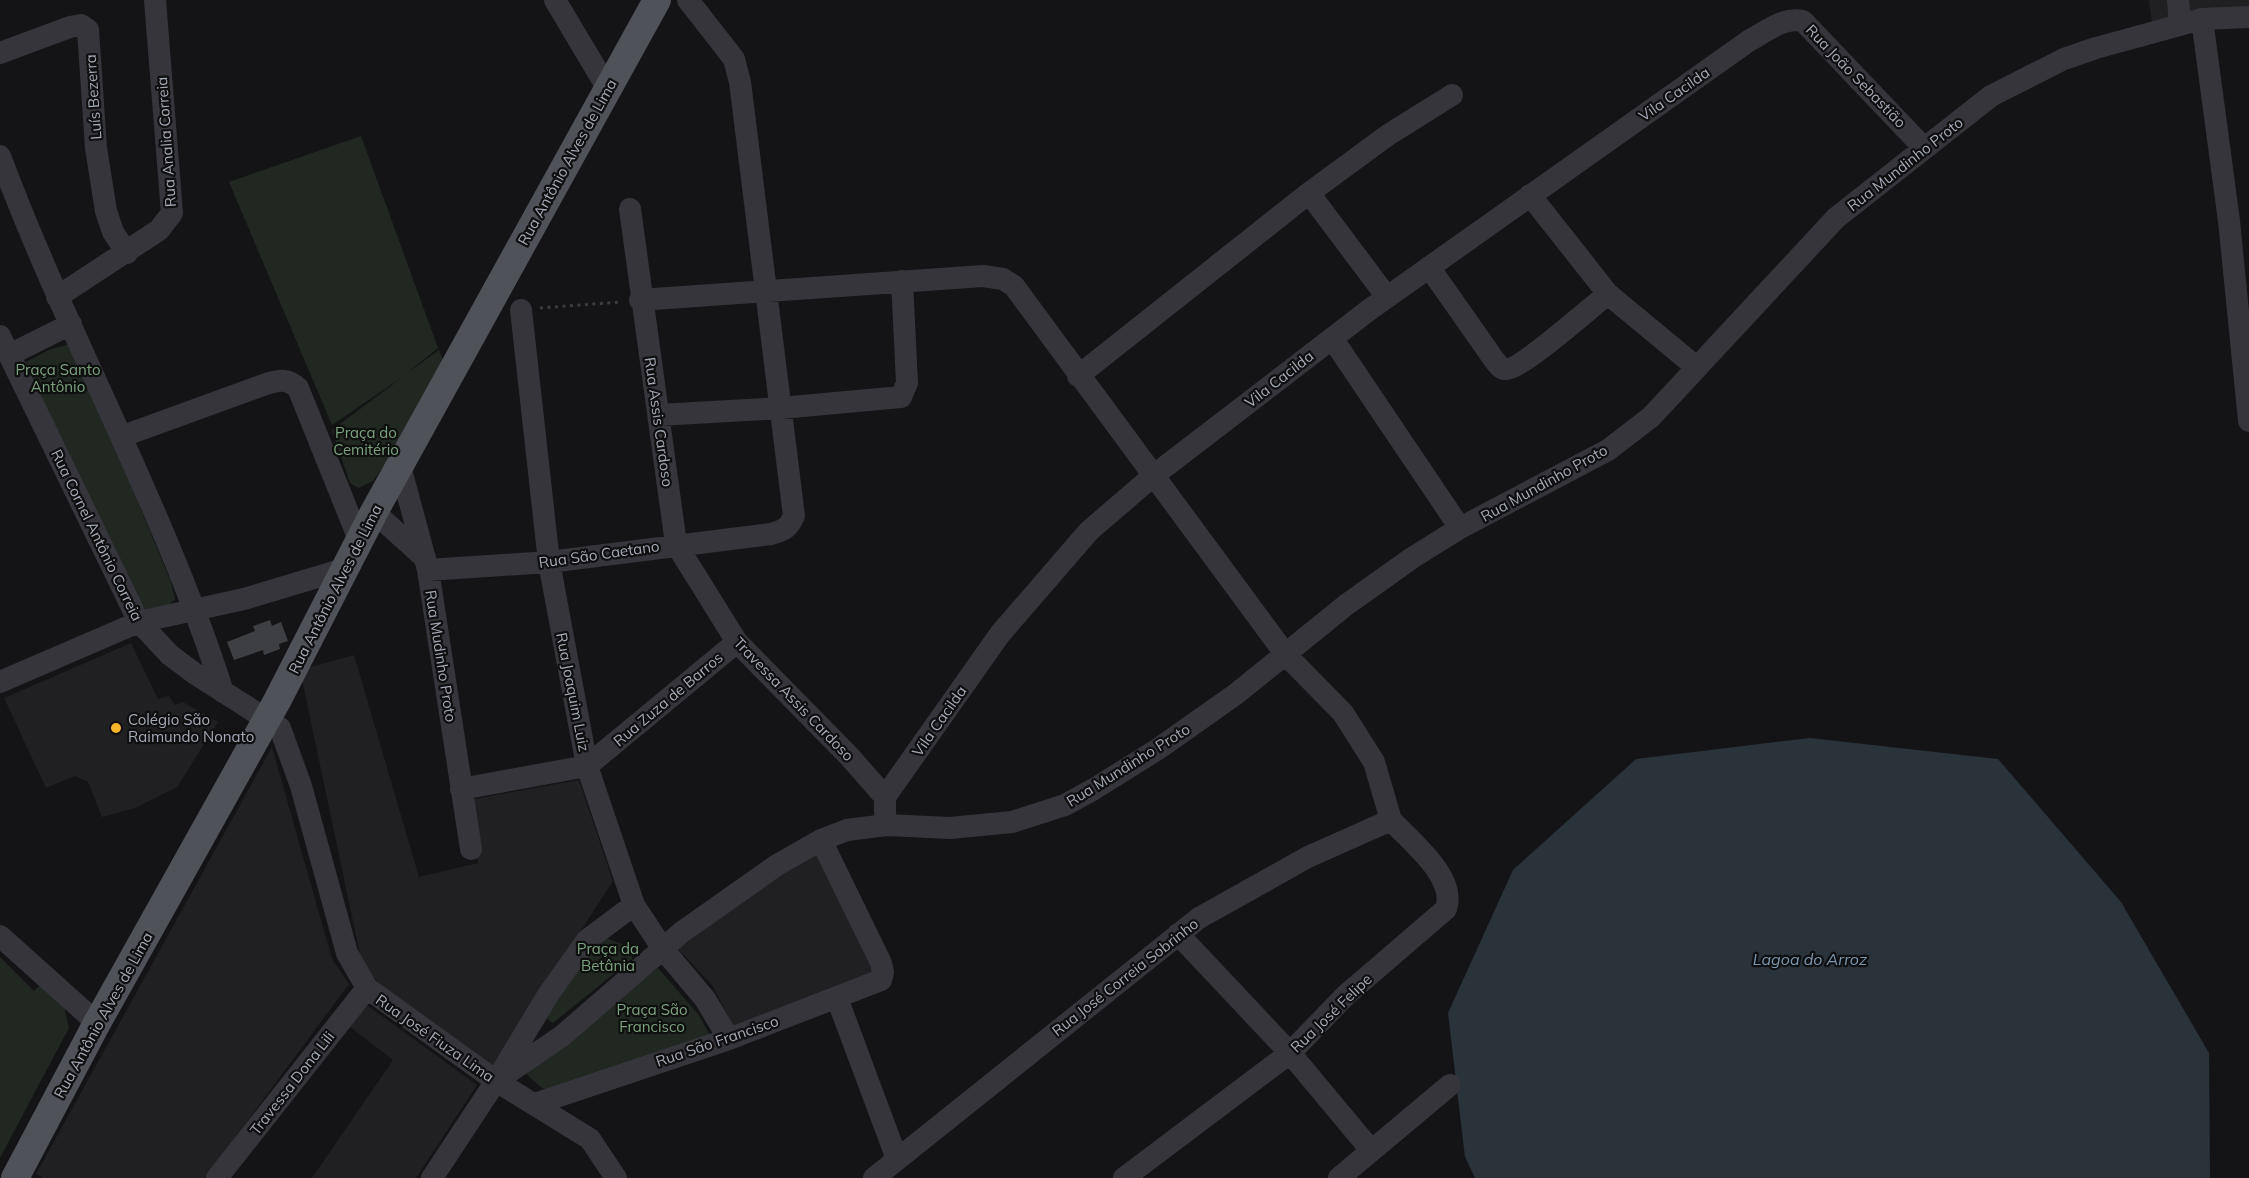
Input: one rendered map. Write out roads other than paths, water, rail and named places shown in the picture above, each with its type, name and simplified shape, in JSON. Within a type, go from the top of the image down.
[{"type":"main road","name":"Rua Antônio Alves de Lima","points":[[15,1178],[97,1023],[266,719],[374,513],[657,0]]},
{"type":"street","name":"Rua Analia Correia","points":[[57,297],[159,230],[172,213],[155,0]]},
{"type":"street","points":[[555,0],[608,88]]},
{"type":"street","points":[[688,0],[734,59],[740,82],[782,408]]},
{"type":"street","points":[[2178,0],[2180,24]]},
{"type":"street","name":"Rua Mundinho Proto","points":[[496,1081],[562,1036],[663,949],[768,871],[821,840],[847,830],[886,825],[950,828],[1012,822],[1065,805],[1158,749],[1289,658],[1346,605],[1460,528],[1608,450],[1651,417],[1695,366],[1836,218],[1990,96],[2064,60],[2180,24],[2202,19],[2249,17]]},
{"type":"street","name":"Rua João Sebastião","points":[[1750,40],[1792,19],[1803,21],[1924,148]]},
{"type":"street","points":[[2202,19],[2229,221],[2249,421]]},
{"type":"street","name":"Luís Bezerra","points":[[0,53],[74,26],[81,25],[88,30],[96,148],[106,211],[113,232],[127,253]]},
{"type":"street","name":"Vila Cacilda","points":[[885,797],[1000,634],[1089,531],[1153,476],[1387,297],[1750,40]]},
{"type":"street","points":[[1078,376],[1309,193],[1388,135],[1452,95]]},
{"type":"street","points":[[0,156],[27,230],[123,436],[195,610],[223,692]]},
{"type":"street","points":[[1309,193],[1387,297]]},
{"type":"street","points":[[1530,195],[1608,294],[1695,366]]},
{"type":"street","name":"Rua Assis Cardoso","points":[[630,209],[640,300],[659,415],[676,544]]},
{"type":"street","points":[[1429,267],[1495,361],[1502,369],[1507,370],[1543,347],[1608,294]]},
{"type":"street","points":[[640,300],[983,276],[1003,279],[1014,286],[1078,376],[1289,658],[1343,713],[1374,762],[1391,820]]},
{"type":"street","points":[[659,415],[782,408],[886,399],[904,394],[907,383],[902,281]]},
{"type":"street","name":"Rua Joaquim Luiz","points":[[521,310],[549,562],[587,766],[634,905],[663,949],[700,992],[729,1039]]},
{"type":"street","points":[[4,346],[71,324]]},
{"type":"street","points":[[1332,338],[1460,528]]},
{"type":"street","name":"Rua Cornel Antônio Correia","points":[[4,346],[139,622],[170,655],[266,719]]},
{"type":"street","points":[[123,436],[266,384],[287,380],[298,388],[360,542]]},
{"type":"street","name":"Rua São Caetano","points":[[426,564],[549,562],[676,544],[771,534],[785,530],[794,516],[782,408]]},
{"type":"street","name":"Rua Mudinho Proto","points":[[400,466],[426,564],[471,849]]},
{"type":"street","points":[[374,513],[426,564]]},
{"type":"street","name":"Travessa Assis Cardoso","points":[[676,544],[737,642],[849,756],[885,797]]},
{"type":"street","points":[[0,682],[139,622],[244,599],[344,569]]},
{"type":"street","name":"Rua Zuza de Barros","points":[[461,789],[587,766],[737,642]]},
{"type":"street","name":"Rua José Fiuza Lima","points":[[266,719],[280,728],[287,741],[347,952],[367,988],[496,1081],[590,1139],[616,1178]]},
{"type":"street","points":[[885,797],[886,825]]},
{"type":"street","name":"Rua José Correia Sobrinho","points":[[873,1178],[1199,918],[1308,857],[1391,820]]},
{"type":"street","name":"Rua José Felipe","points":[[1124,1178],[1290,1053],[1346,995],[1446,909],[1449,901],[1446,883],[1391,820]]},
{"type":"street","name":"Rua São Francisco","points":[[535,1104],[729,1039],[880,980],[883,972],[880,963],[821,840]]},
{"type":"street","points":[[432,1178],[496,1081],[548,995],[587,940],[634,905]]},
{"type":"street","points":[[1178,933],[1290,1053],[1370,1149]]},
{"type":"street","points":[[0,936],[97,1023]]},
{"type":"street","name":"Travessa Dona Lili","points":[[218,1178],[367,988]]},
{"type":"street","points":[[837,998],[897,1159]]},
{"type":"street","points":[[1339,1178],[1370,1149],[1450,1085]]},
{"type":"water","name":"Lagoa do Arroz","points":[[1810,738],[1998,759],[2121,902],[2209,1053],[2210,1178],[1475,1178],[1465,1157],[1448,1013],[1513,870],[1636,759]]},
{"type":"place","name":"Colégio São Raimundo Nonato","points":[[116,728]]},
{"type":"park label","name":"Praça Santo Antônio","points":[[58,378]]},
{"type":"park label","name":"Praça do Cemitério","points":[[366,440]]},
{"type":"park label","name":"Praça da Betânia","points":[[608,956]]},
{"type":"park label","name":"Praça São Francisco","points":[[652,1018]]}]
